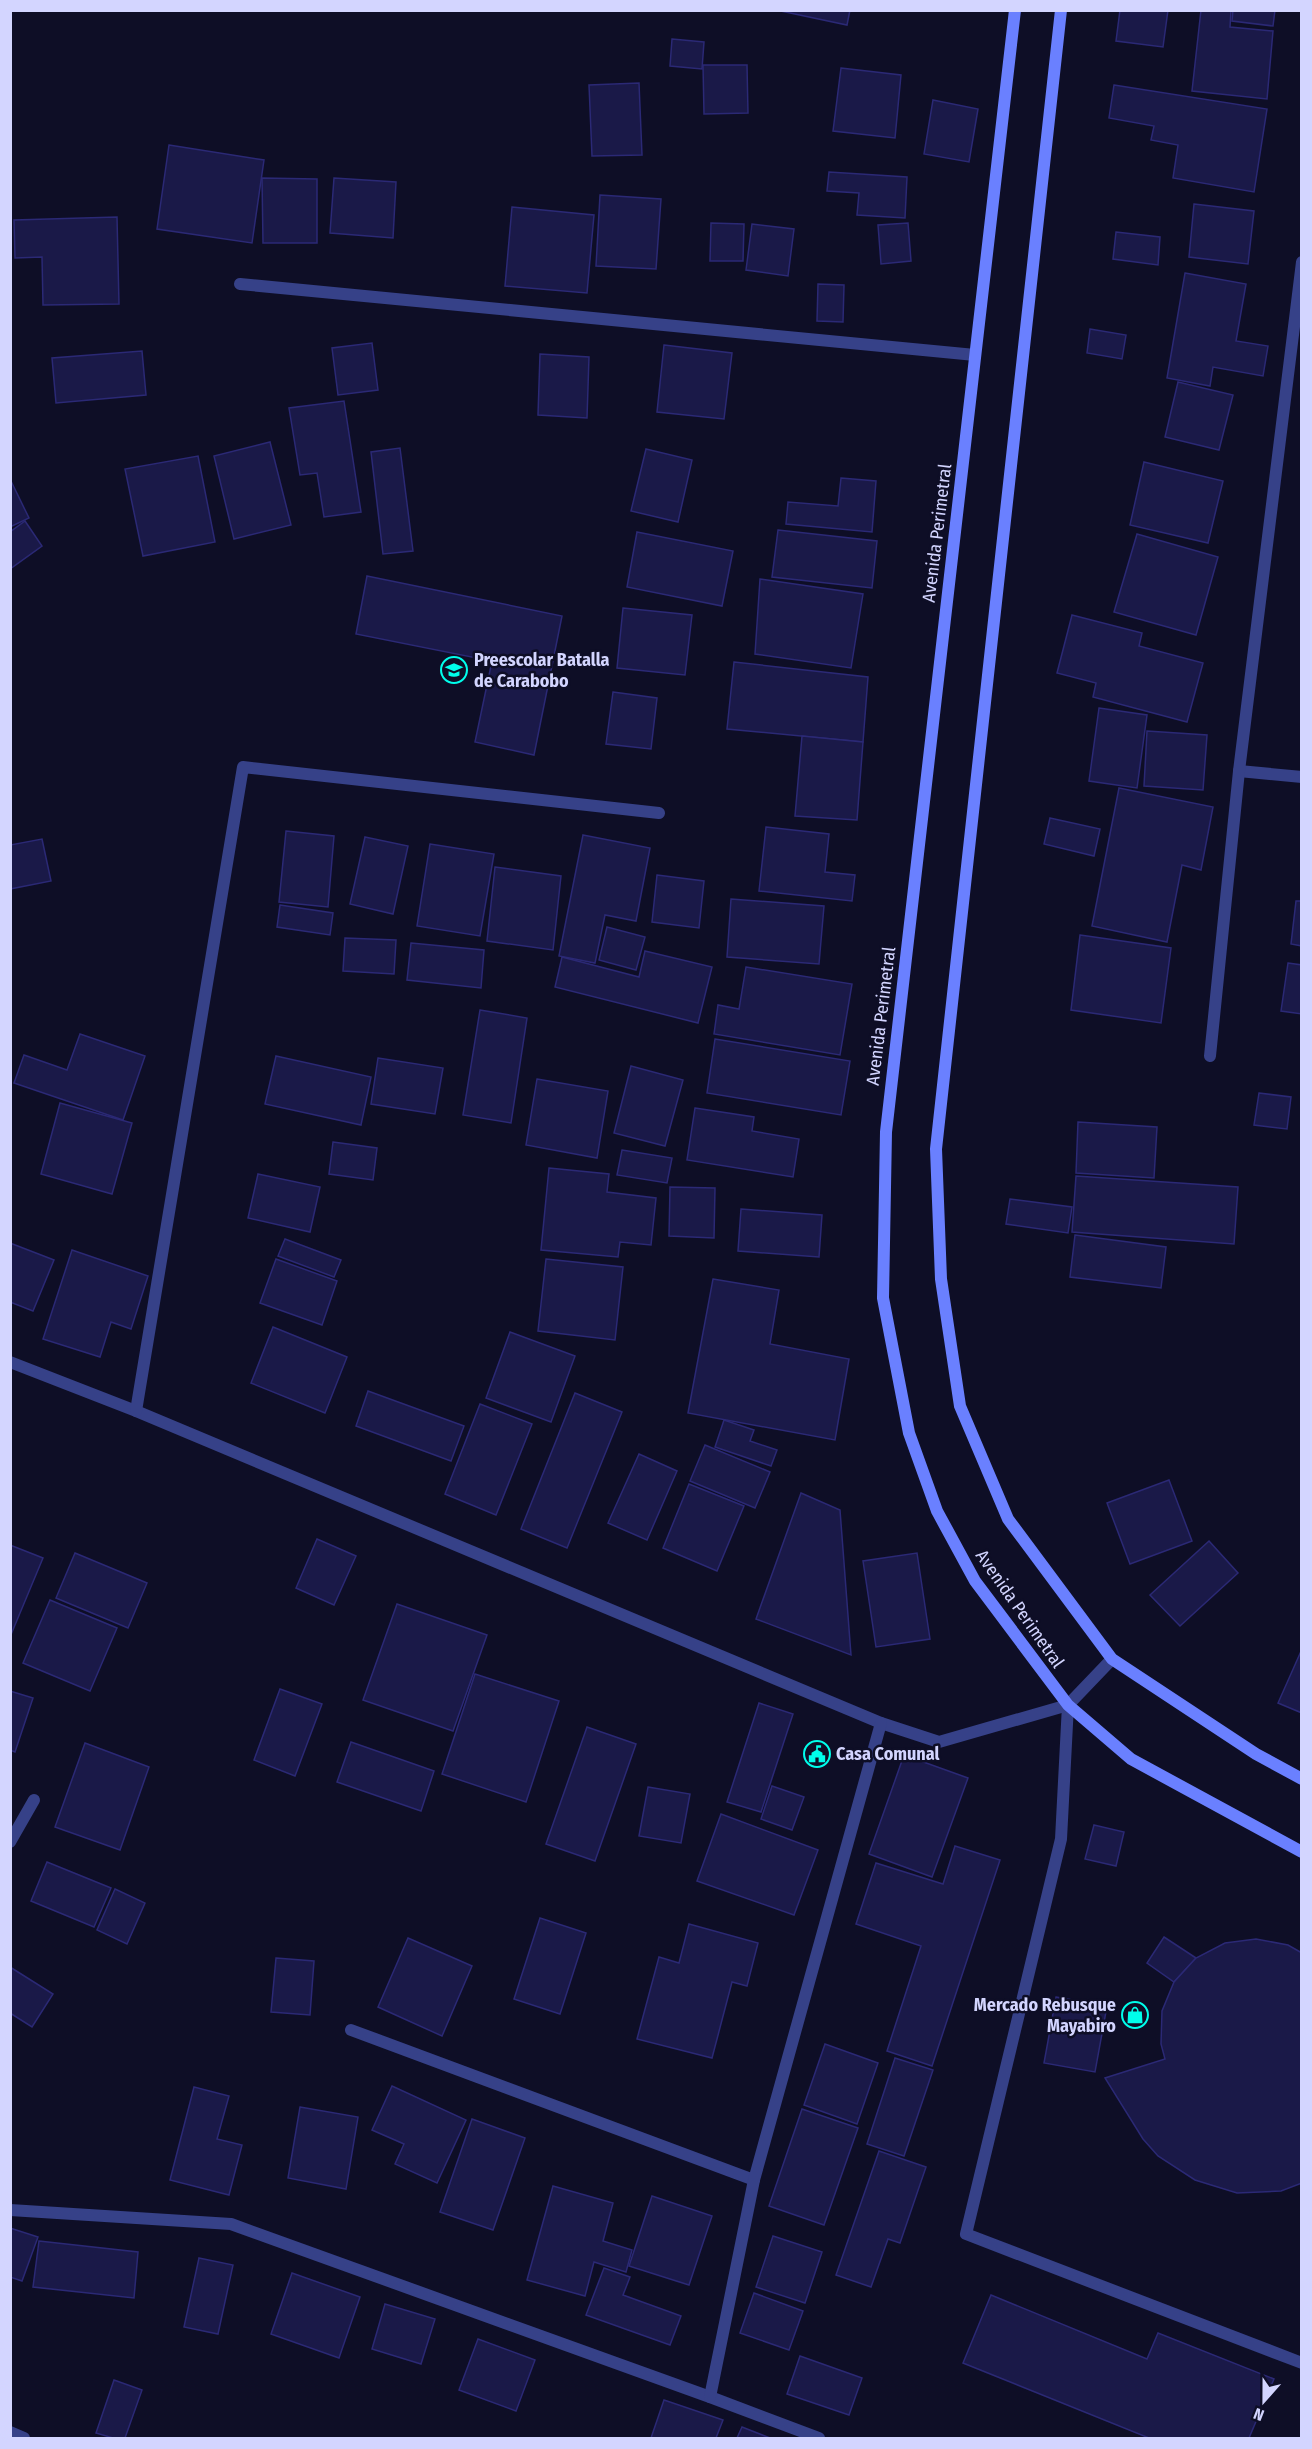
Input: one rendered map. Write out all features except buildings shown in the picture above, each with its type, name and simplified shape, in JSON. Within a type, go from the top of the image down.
[{"type":"main road","name":"Avenida Perimetral","points":[[1015,10],[886,1132],[883,1298],[909,1434],[937,1511],[975,1581],[1068,1705],[1131,1759],[1302,1852]]},
{"type":"main road","points":[[1061,10],[936,1149],[940,1279],[960,1406],[1008,1519],[1112,1659],[1256,1754],[1302,1779]]},
{"type":"street","points":[[1210,1056],[1239,771],[1302,262]]},
{"type":"street","points":[[240,284],[975,355]]},
{"type":"street","points":[[136,1411],[243,767],[659,813]]},
{"type":"street","points":[[1239,771],[1302,777]]},
{"type":"street","points":[[10,1362],[136,1411],[881,1723],[939,1742],[1068,1705],[1112,1659]]},
{"type":"street","points":[[1068,1705],[1061,1839],[966,2234],[1302,2363]]},
{"type":"street","points":[[710,2397],[754,2180],[881,1723]]},
{"type":"street","points":[[10,1842],[34,1800]]},
{"type":"street","points":[[351,2030],[754,2180]]},
{"type":"street","points":[[10,2210],[231,2224],[710,2397],[819,2439]]},
{"type":"street","points":[[10,2432],[24,2439]]},
{"type":"place","name":"Preescolar Batalla de Carabobo","points":[[454,670]]},
{"type":"place","name":"Casa Comunal","points":[[817,1754]]},
{"type":"place","name":"Mercado Rebusque Mayabiro","points":[[1135,2015]]}]
